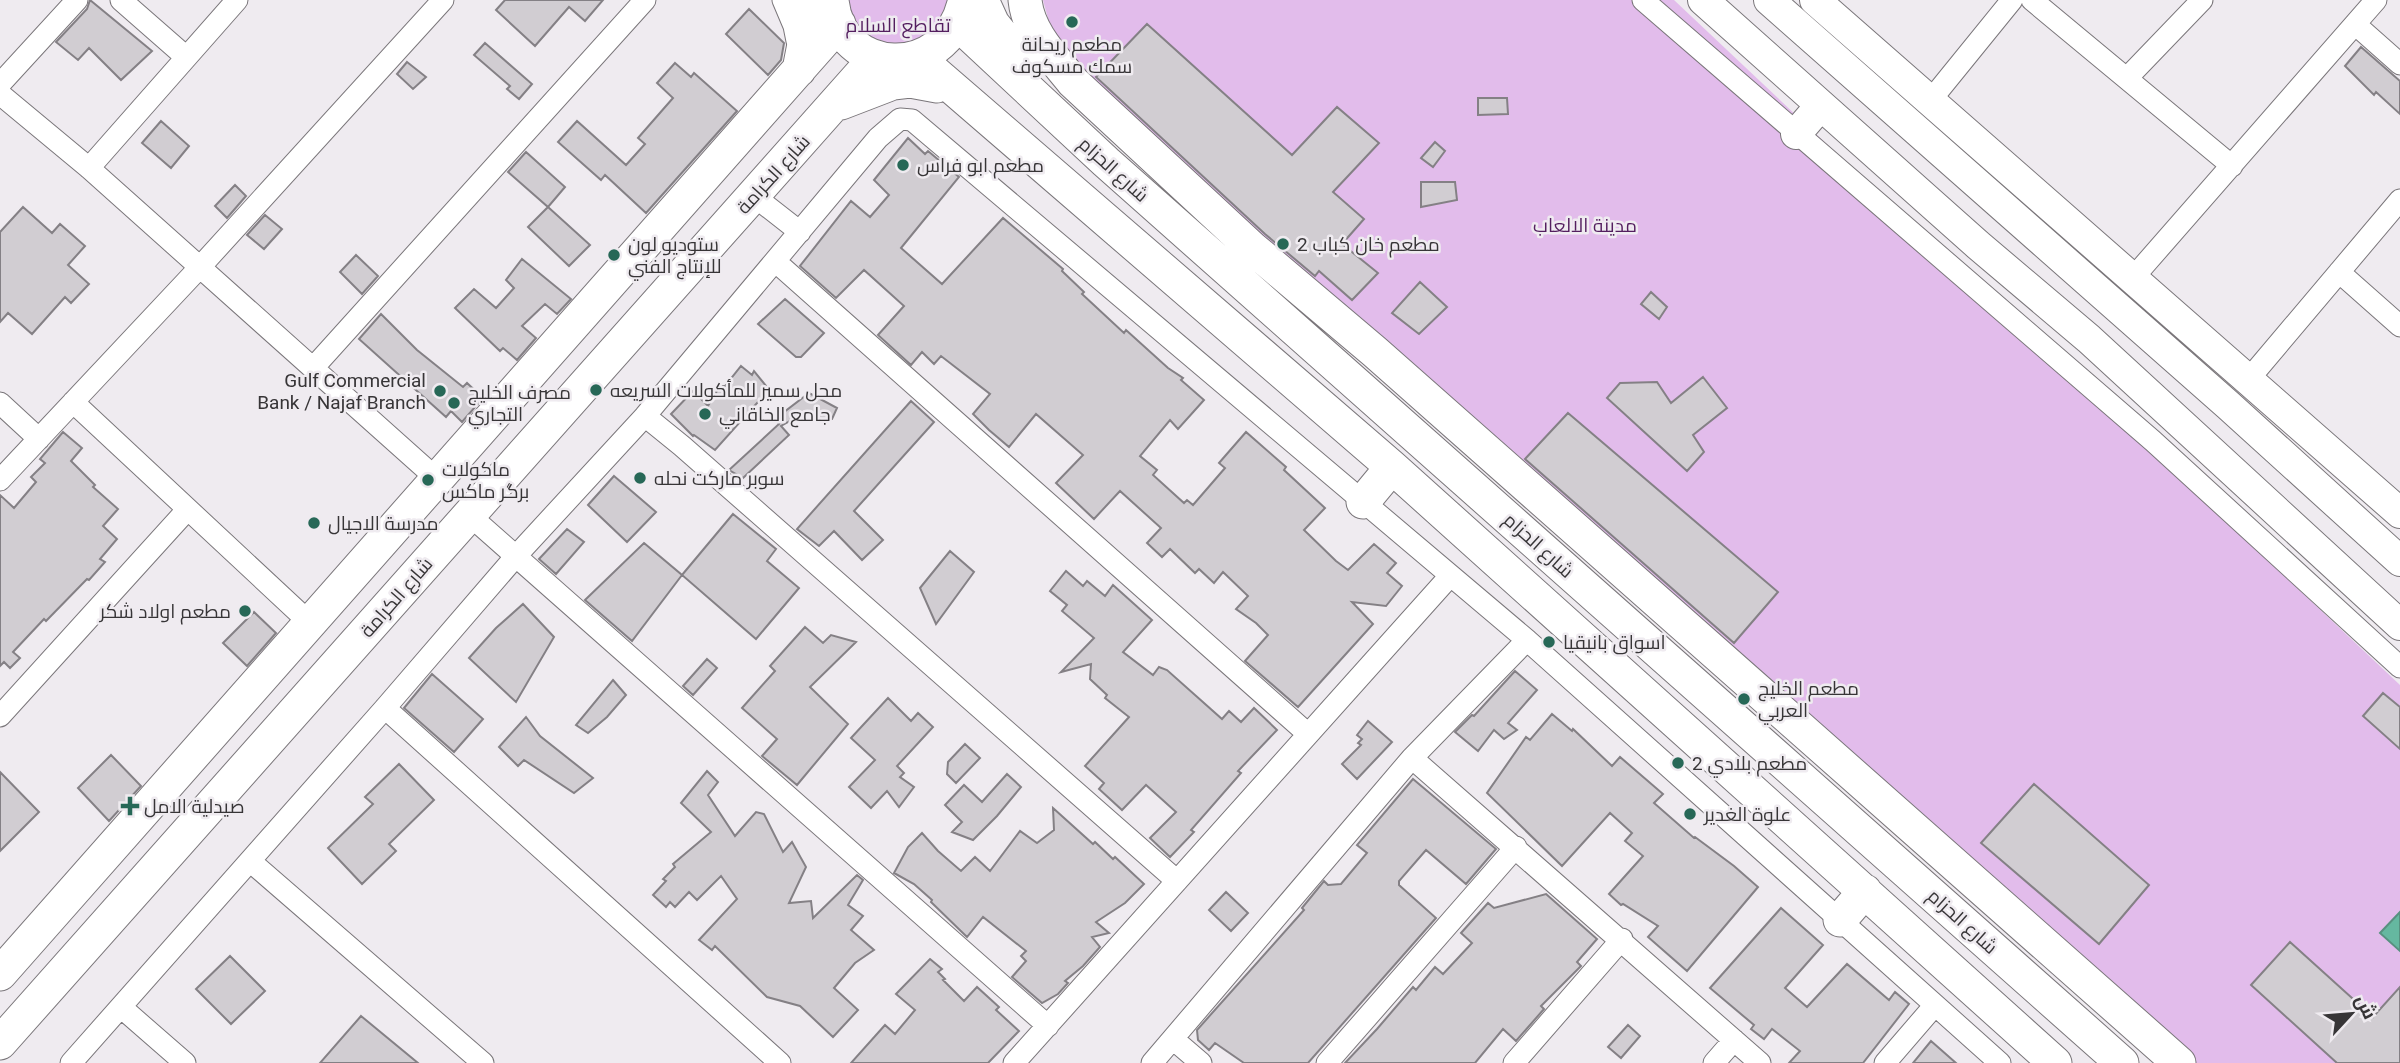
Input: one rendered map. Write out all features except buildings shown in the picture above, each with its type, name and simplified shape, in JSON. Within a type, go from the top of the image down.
[{"type":"main road","points":[[800,66],[806,34],[806,0]]},
{"type":"main road","points":[[982,0],[993,24],[1106,162]]},
{"type":"main road","points":[[1024,0],[1026,16],[1047,50],[1073,82],[1252,248],[1374,352],[2179,1063]]},
{"type":"main road","points":[[0,974],[800,66],[835,12]]},
{"type":"main road","points":[[835,12],[848,38],[861,50],[876,57],[897,61],[918,58],[941,44],[961,12]]},
{"type":"main road","name":"شارع الحزام","points":[[961,12],[1106,162],[2122,1063]]},
{"type":"main road","name":"شارع الكرامة","points":[[0,1044],[876,57]]},
{"type":"main road","name":"شارع الحزام","points":[[918,58],[1392,467],[2055,1063]]},
{"type":"main road","points":[[832,107],[894,82],[909,81],[955,89]]},
{"type":"main road","points":[[1374,352],[1377,401]]},
{"type":"main road","points":[[1363,502],[1392,467]]},
{"type":"main road","points":[[1634,684],[1647,683],[1657,676],[1662,663],[1658,651]]},
{"type":"main road","points":[[1688,733],[1686,720],[1693,708],[1704,702],[1717,704]]},
{"type":"main road","points":[[101,860],[118,859],[125,865],[132,872],[134,893]]},
{"type":"main road","points":[[1929,892],[1955,864]]},
{"type":"main road","points":[[1840,920],[1865,891]]},
{"type":"street","points":[[0,84],[77,0]]},
{"type":"street","points":[[121,0],[186,57]]},
{"type":"street","points":[[89,168],[237,0]]},
{"type":"street","points":[[0,480],[200,267],[443,0]]},
{"type":"street","points":[[313,368],[645,0]]},
{"type":"street","points":[[783,0],[794,26],[800,66]]},
{"type":"street","points":[[1643,0],[2153,441],[2400,667]]},
{"type":"street","points":[[1703,0],[1978,245],[2089,339],[2398,623]]},
{"type":"street","points":[[1769,0],[2228,405],[2400,561]]},
{"type":"street","points":[[1930,101],[2012,0]]},
{"type":"street","points":[[2032,0],[2232,166]]},
{"type":"street","points":[[2127,78],[2202,0]]},
{"type":"street","points":[[2132,279],[2376,0]]},
{"type":"street","points":[[1820,1],[1870,49],[2400,513]]},
{"type":"street","points":[[2356,25],[2400,64]]},
{"type":"street","points":[[1850,72],[1870,49]]},
{"type":"street","points":[[0,94],[89,168],[437,479]]},
{"type":"street","points":[[1796,134],[1821,105]]},
{"type":"street","points":[[71,1063],[516,556],[645,416],[890,126],[900,119],[912,120],[1527,640],[2000,1063]]},
{"type":"street","points":[[754,196],[800,232]]},
{"type":"street","points":[[2248,380],[2400,200]]},
{"type":"street","points":[[776,262],[1308,734]]},
{"type":"street","points":[[2339,272],[2400,326]]},
{"type":"street","points":[[73,402],[310,623]]},
{"type":"street","points":[[0,403],[39,439]]},
{"type":"street","points":[[645,416],[693,455],[1177,881]]},
{"type":"street","points":[[0,716],[187,510]]},
{"type":"street","points":[[468,514],[1048,1026]]},
{"type":"street","points":[[2324,557],[2343,558],[2353,553],[2360,543],[2358,524]]},
{"type":"street","points":[[1014,1063],[1450,576]]},
{"type":"street","points":[[2398,623],[2393,601],[2400,590]]},
{"type":"street","points":[[1152,1063],[1412,758],[1527,640]]},
{"type":"street","points":[[385,708],[780,1063]]},
{"type":"street","points":[[1412,758],[1516,846],[1760,1063]]},
{"type":"street","points":[[1327,1063],[1516,846]]},
{"type":"street","points":[[250,860],[483,1063]]},
{"type":"street","points":[[1514,1063],[1622,939]]},
{"type":"street","points":[[1885,1063],[1935,1005]]},
{"type":"street","points":[[121,1008],[185,1063]]},
{"type":"street","points":[[1173,1039],[1201,1063]]},
{"type":"street","points":[[1714,1063],[1734,1040]]},
{"type":"green space","name":"تقاطع السلام","points":[[843,0],[952,0],[948,18],[907,50],[858,34]]},
{"type":"green space","name":"مدينة الالعاب","points":[[1043,0],[1674,0],[2400,685],[2400,1063],[2196,1063],[1392,356],[1055,44]]},
{"type":"shaded area","points":[[2400,912],[2400,951],[2380,933]]},
{"type":"place","name":"مطعم ريحانة سمك مسكوف","points":[[1072,22]]},
{"type":"place","name":"مطعم ابو فراس","points":[[903,165]]},
{"type":"place","name":"مطعم خان كباب 2","points":[[1283,244]]},
{"type":"place","name":"ستوديو لون للإنتاج الفني","points":[[614,255]]},
{"type":"place","name":"محل سمير للمأكولات السريعه","points":[[596,390]]},
{"type":"place","name":"Gulf Commercial Bank / Najaf Branch","points":[[440,391]]},
{"type":"place","name":"مصرف الخليج التجاري","points":[[454,403]]},
{"type":"place","name":"جامع الخاقاني","points":[[705,414]]},
{"type":"place","name":"سوبر ماركت نحله","points":[[640,478]]},
{"type":"place","name":"ماكولات برگر ماكس","points":[[428,480]]},
{"type":"place","name":"مدرسة الاجيال","points":[[314,523]]},
{"type":"place","name":"مطعم اولاد شكر","points":[[245,611]]},
{"type":"place","name":"اسواق بانيقيا","points":[[1549,642]]},
{"type":"place","name":"مطعم الخليج العربي","points":[[1744,699]]},
{"type":"place","name":"مطعم بلادي 2","points":[[1678,763]]},
{"type":"place","name":"صيدلية الامل","points":[[130,806]]},
{"type":"place","name":"علوة الغدير","points":[[1690,814]]}]
